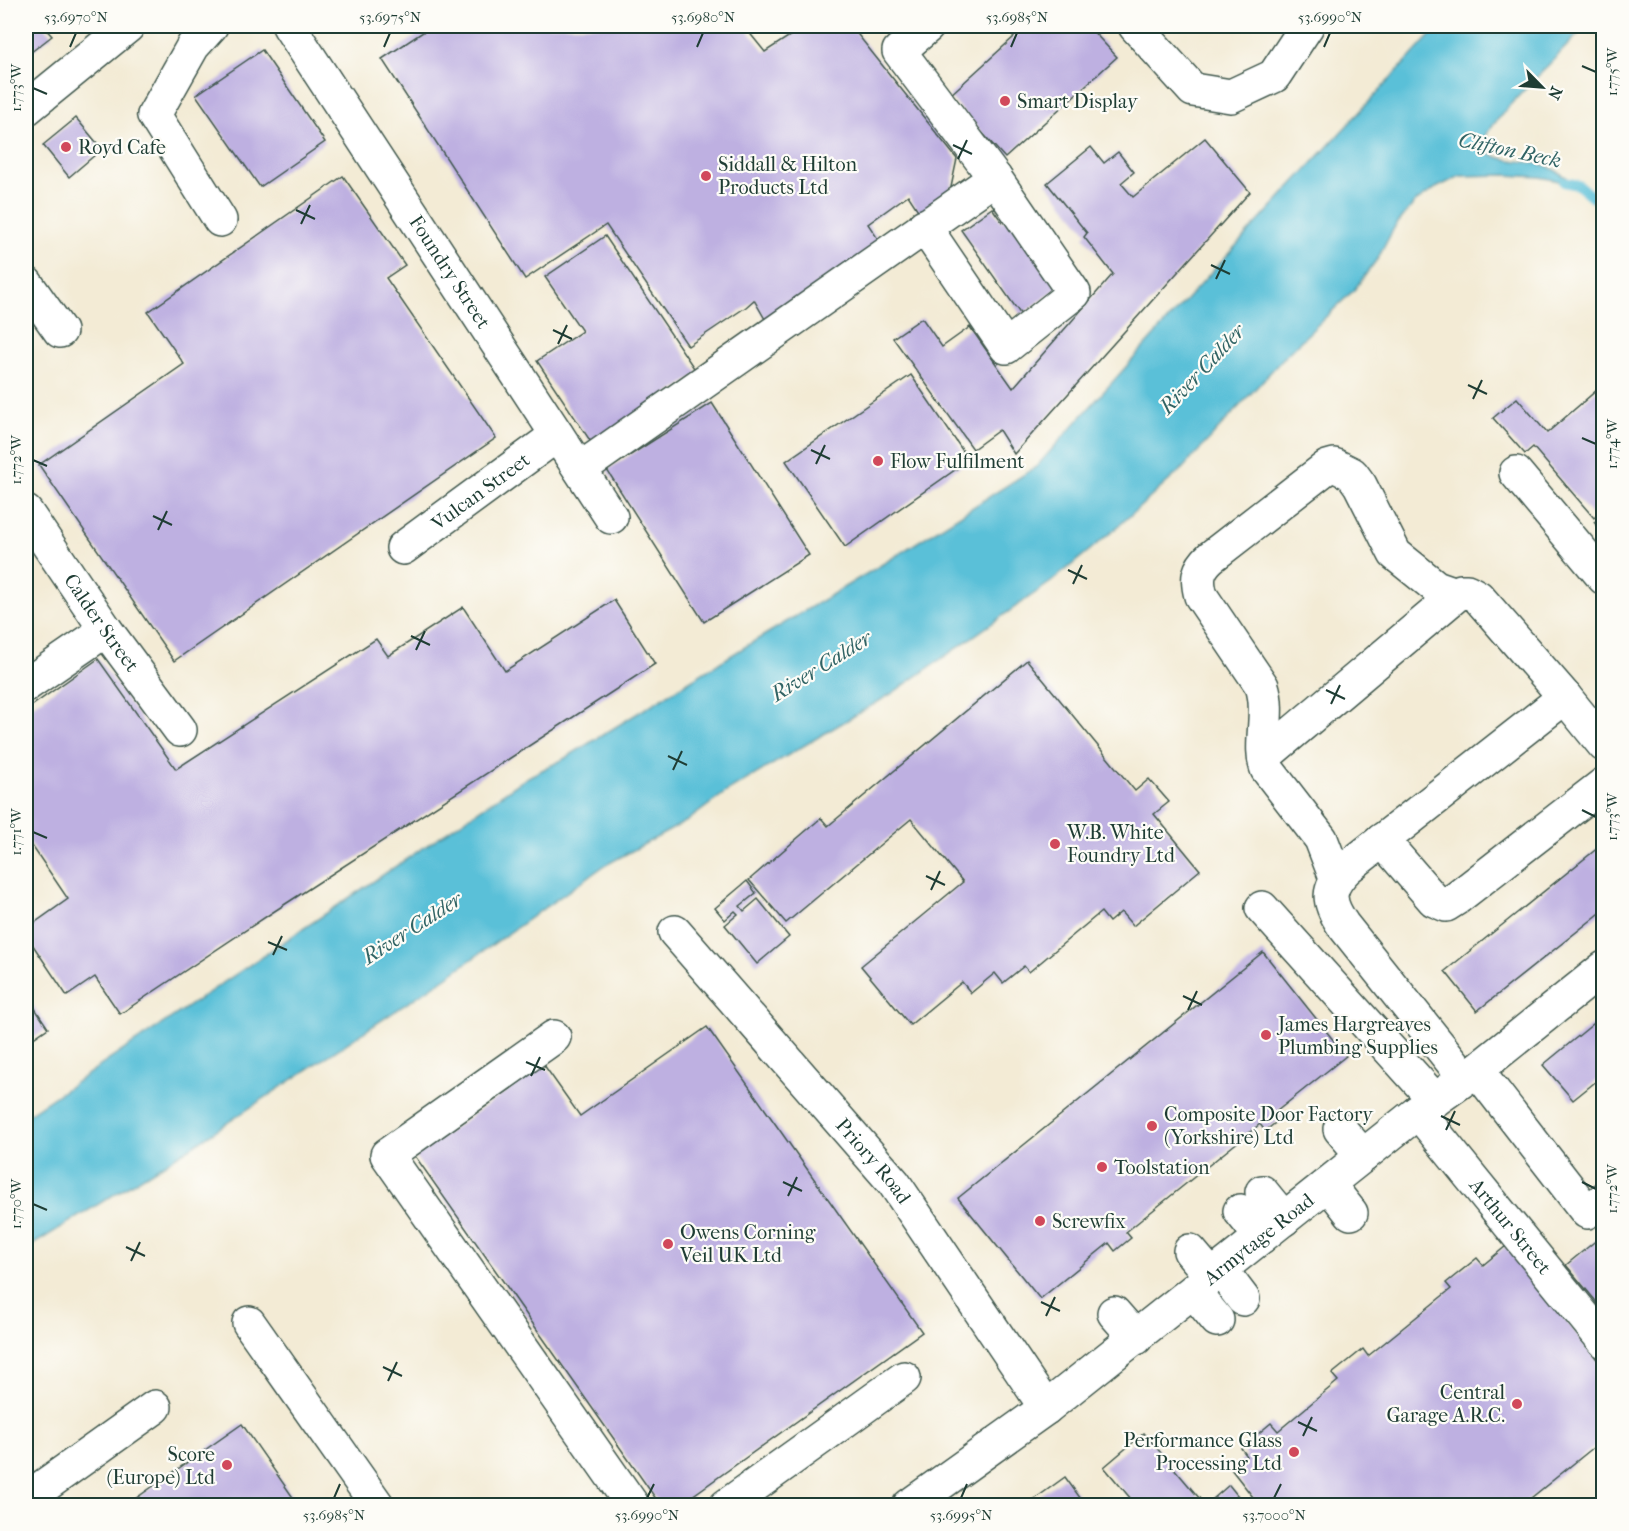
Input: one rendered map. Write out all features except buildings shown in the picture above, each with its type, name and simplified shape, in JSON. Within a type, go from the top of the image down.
[{"type":"street","points":[[26,109],[128,26]]},
{"type":"street","points":[[211,26],[194,46],[154,115],[219,220]]},
{"type":"street","name":"Foundry Street","points":[[289,26],[611,517]]},
{"type":"street","points":[[924,226],[1006,347],[1074,293],[995,178],[899,51],[928,26]]},
{"type":"street","points":[[1135,26],[1193,90],[1231,96],[1274,76],[1307,26]]},
{"type":"street","points":[[580,469],[995,178]]},
{"type":"street","points":[[26,283],[60,331]]},
{"type":"street","name":"Vulcan Street","points":[[402,548],[557,435]]},
{"type":"street","points":[[1336,878],[1321,839],[1267,769],[1265,756],[1267,704],[1262,686],[1201,596],[1198,571],[1211,557],[1327,467],[1335,465],[1352,474],[1360,485],[1395,554],[1436,587],[1456,594]]},
{"type":"street","points":[[1516,473],[1604,578]]},
{"type":"street","name":"Calder Street","points":[[26,512],[35,546],[106,630],[180,730]]},
{"type":"street","points":[[1265,756],[1456,594],[1467,591],[1478,597],[1604,745]]},
{"type":"street","points":[[26,685],[106,630]]},
{"type":"street","points":[[1565,697],[1336,878],[1332,886],[1331,901],[1338,918],[1587,1212],[1604,1198]]},
{"type":"street","points":[[1382,840],[1434,900],[1446,905],[1604,784]]},
{"type":"street","name":"Arthur Street","points":[[1262,908],[1426,1106],[1604,1341]]},
{"type":"street","name":"Priory Road","points":[[675,932],[894,1183],[1046,1408]]},
{"type":"street","name":"Armytage Road","points":[[909,1506],[1046,1408],[1426,1106],[1471,1074],[1604,968]]},
{"type":"street","points":[[554,1037],[387,1155],[633,1506]]},
{"type":"street","points":[[1340,1129],[1363,1156]]},
{"type":"street","points":[[1328,1184],[1351,1213]]},
{"type":"street","points":[[1251,1202],[1273,1228]]},
{"type":"street","points":[[1190,1251],[1209,1280],[1217,1320]]},
{"type":"street","points":[[1209,1280],[1243,1299]]},
{"type":"street","points":[[1114,1313],[1136,1338]]},
{"type":"street","points":[[249,1323],[378,1506]]},
{"type":"street","points":[[726,1506],[904,1378]]},
{"type":"street","points":[[26,1499],[155,1407]]},
{"type":"water","name":"River Calder","points":[[1439,26],[1586,26],[1507,108],[1486,134],[1481,145],[1494,156],[1549,167],[1578,185],[1540,177],[1460,176],[1414,203],[1394,228],[1378,258],[1354,290],[1287,354],[1182,469],[1051,582],[891,694],[726,792],[687,821],[604,866],[445,978],[191,1147],[26,1249],[26,1116],[528,777],[562,760],[891,559],[1036,467],[1196,289]]},
{"type":"waterway","name":"Clifton Beck","points":[[1564,182],[1578,185],[1604,206]]},
{"type":"place","name":"Smart Display","points":[[1005,101]]},
{"type":"place","name":"Royd Cafe","points":[[66,147]]},
{"type":"place","name":"Siddall & Hilton Products Ltd","points":[[706,176]]},
{"type":"place","name":"Flow Fulfilment","points":[[878,461]]},
{"type":"place","name":"W.B. White Foundry Ltd","points":[[1055,844]]},
{"type":"place","name":"James Hargreaves Plumbing Supplies","points":[[1266,1035]]},
{"type":"place","name":"Composite Door Factory (Yorkshire) Ltd","points":[[1152,1126]]},
{"type":"place","name":"Toolstation","points":[[1102,1167]]},
{"type":"place","name":"Screwfix","points":[[1040,1221]]},
{"type":"place","name":"Owens Corning Veil UK Ltd","points":[[668,1244]]},
{"type":"place","name":"Central Garage A.R.C.","points":[[1517,1404]]},
{"type":"place","name":"Performance Glass Processing Ltd","points":[[1294,1452]]},
{"type":"place","name":"Score (Europe) Ltd","points":[[227,1465]]}]
